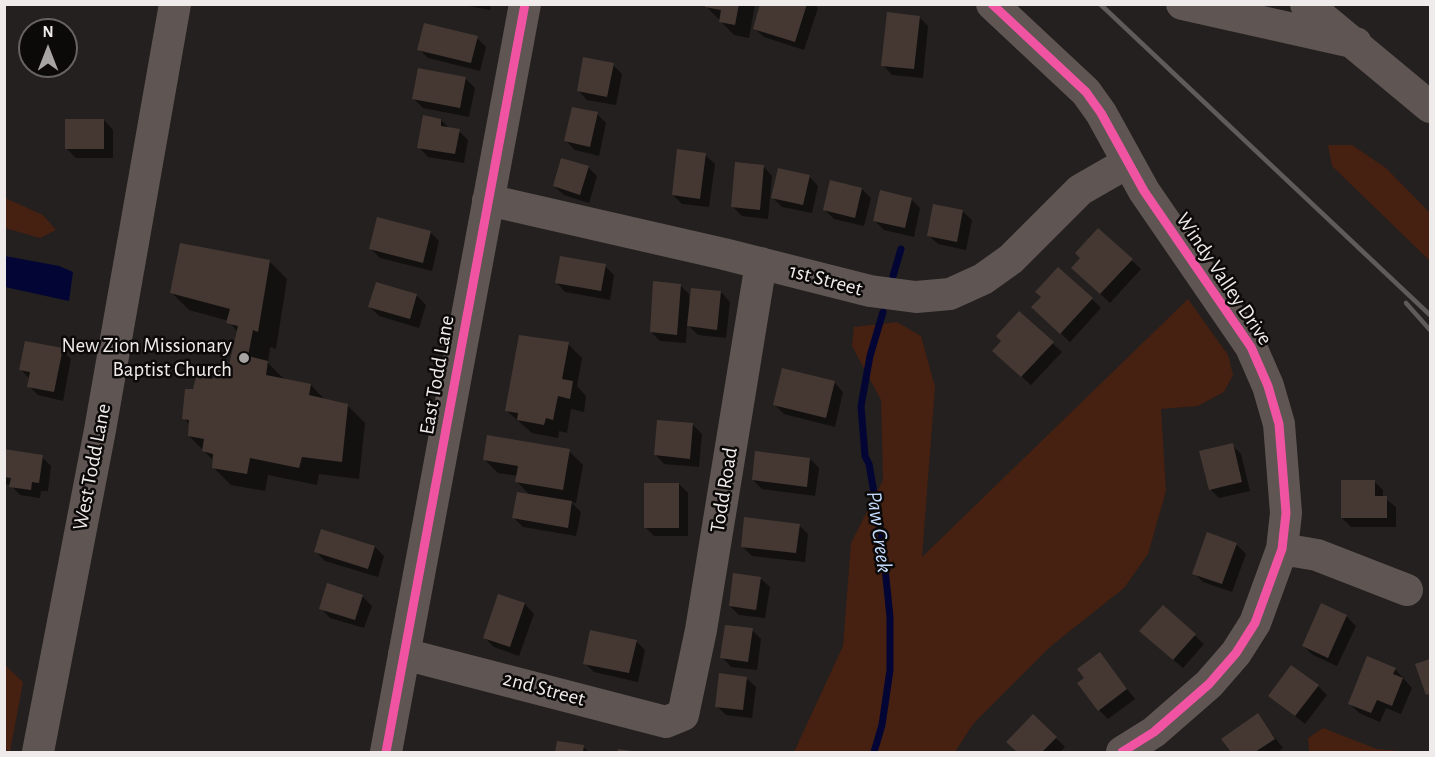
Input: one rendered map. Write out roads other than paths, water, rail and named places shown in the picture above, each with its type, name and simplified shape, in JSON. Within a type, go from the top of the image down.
[{"type":"street","name":"West Todd Lane","points":[[38,753],[100,430],[175,4]]},
{"type":"street","name":"East Todd Lane","points":[[386,753],[525,4]]},
{"type":"street","name":"Windy Valley Drive","points":[[992,4],[1086,92],[1101,113],[1127,163],[1251,347],[1269,386],[1279,424],[1284,464],[1286,513],[1282,549],[1255,624],[1236,653],[1161,742],[1122,753]]},
{"type":"street","points":[[1182,4],[1356,42]]},
{"type":"street","points":[[1306,4],[1356,42],[1431,107]]},
{"type":"street","name":"1st Street","points":[[488,200],[893,295],[916,297],[950,294],[983,279],[1011,259],[1080,190],[1127,163]]},
{"type":"street","name":"Todd Road","points":[[683,715],[701,630],[761,263]]},
{"type":"street","points":[[1282,549],[1317,555],[1407,590]]},
{"type":"street","name":"2nd Street","points":[[404,654],[666,722],[683,715]]},
{"type":"waterway","name":"Paw Creek","points":[[893,276],[901,249]]},
{"type":"waterway","name":"Paw Creek","points":[[874,752],[882,725],[890,670],[890,617],[882,539],[869,464],[865,456],[861,406],[870,356],[883,312]]},
{"type":"railway","points":[[1100,4],[1430,315]]},
{"type":"railway","points":[[1406,303],[1430,330]]},
{"type":"place","name":"New Zion Missionary Baptist Church","points":[[244,358]]}]
